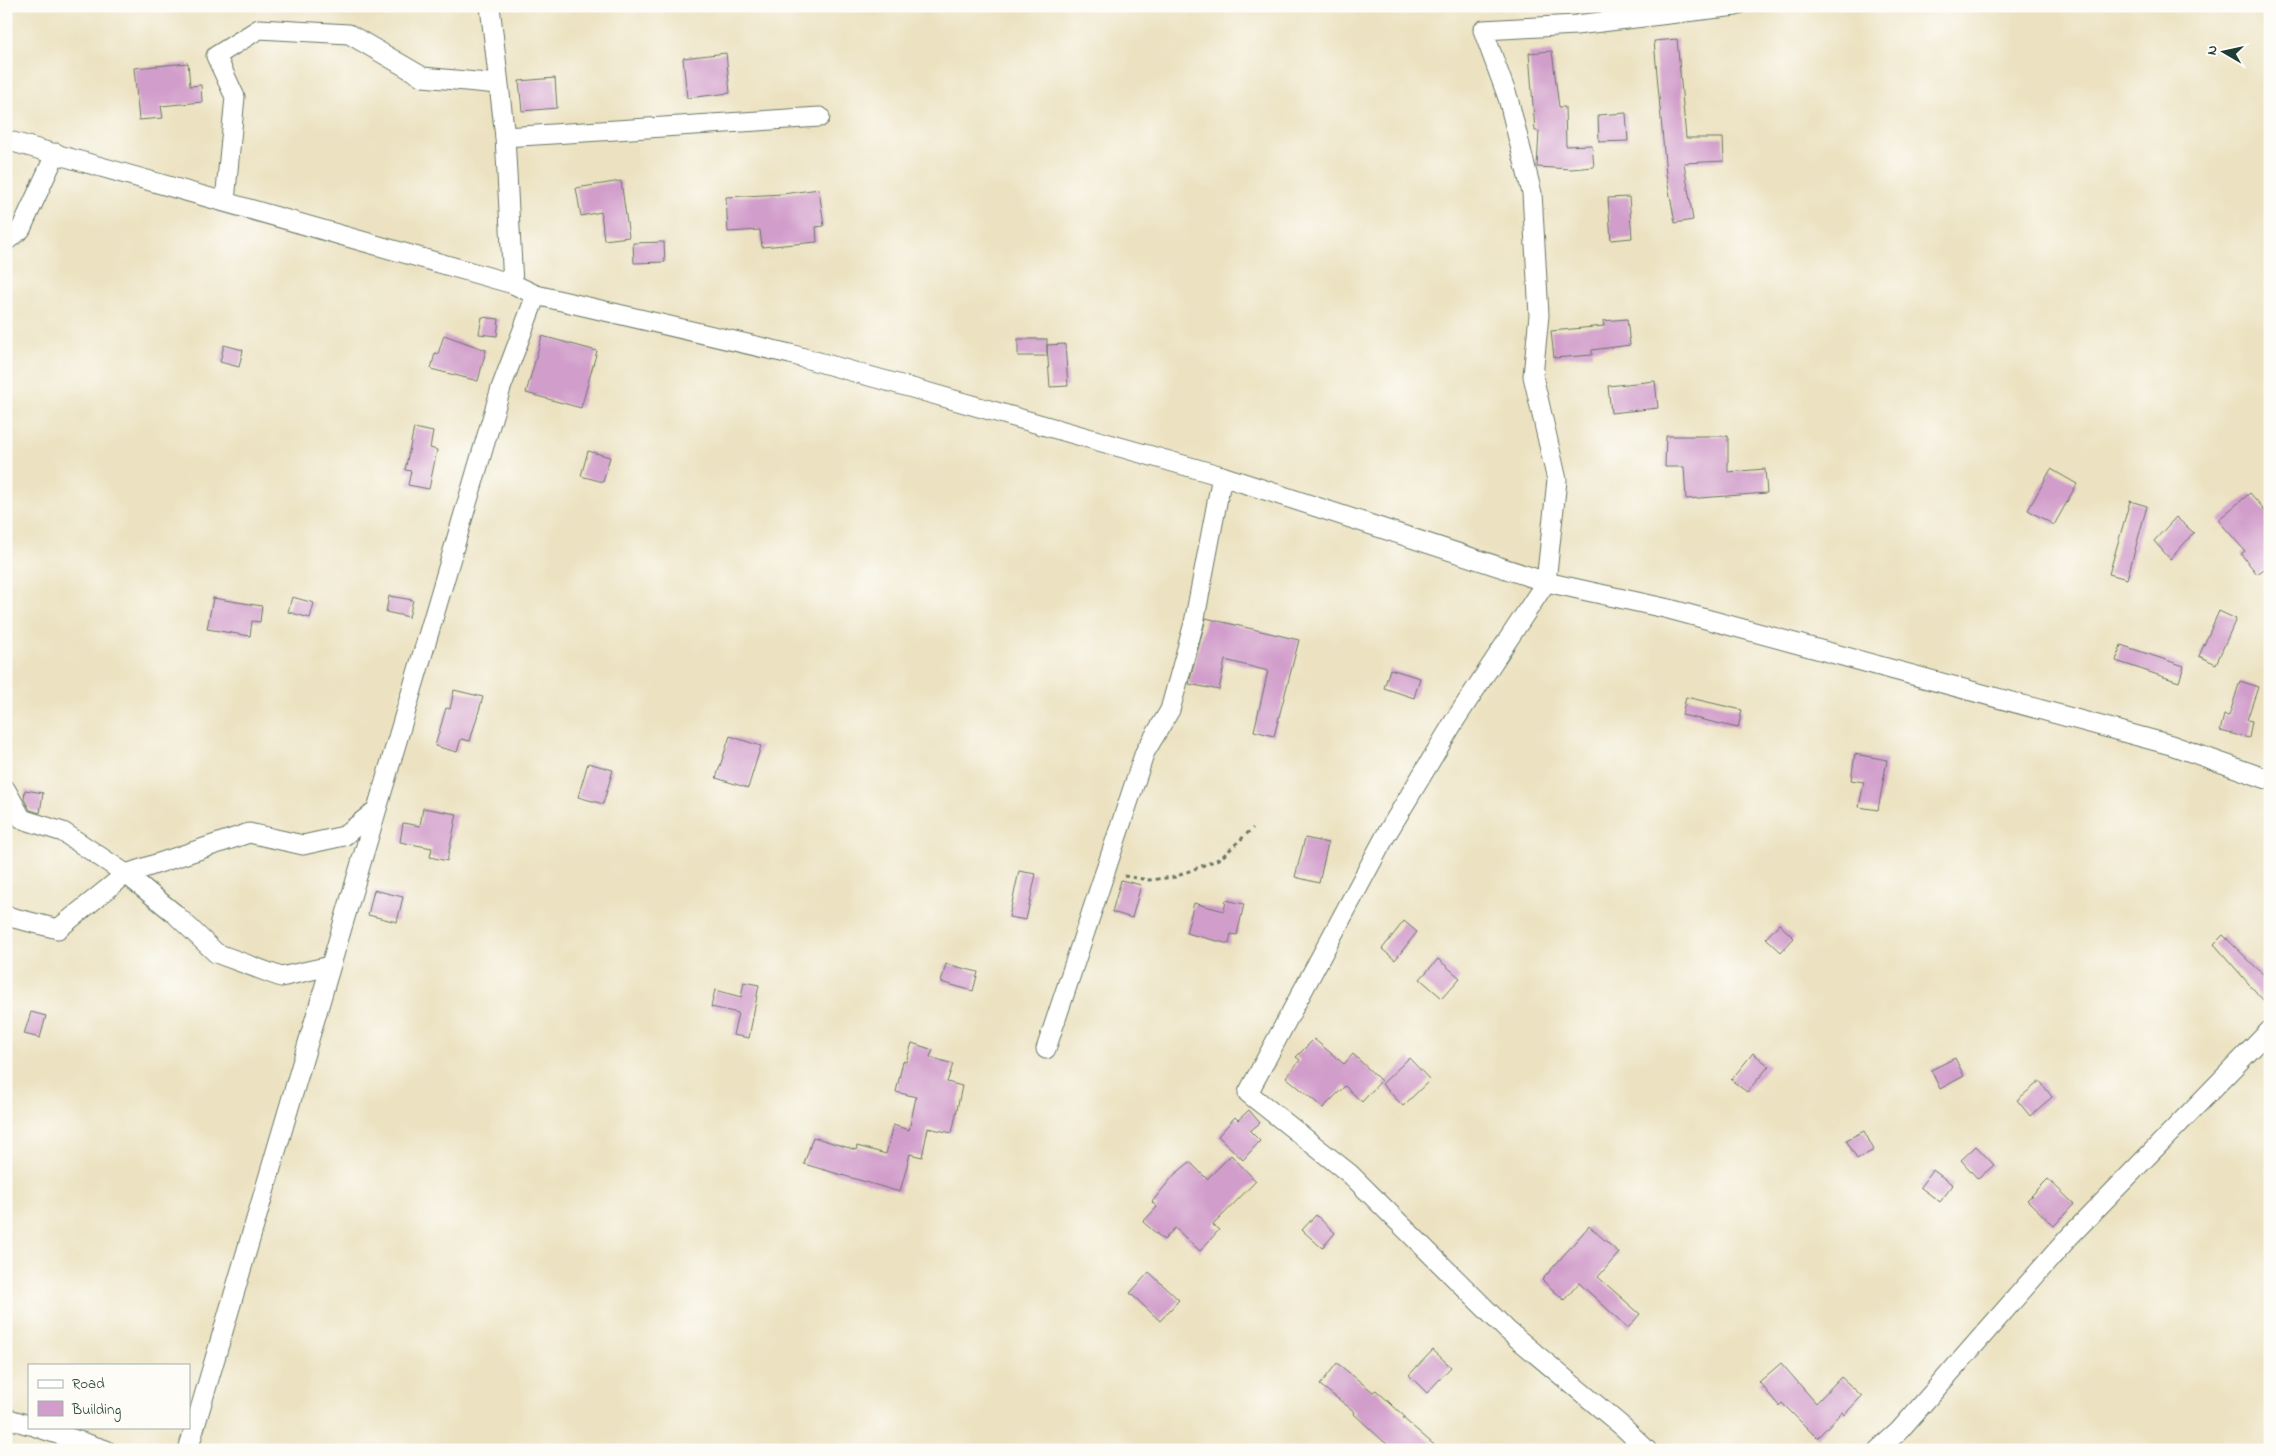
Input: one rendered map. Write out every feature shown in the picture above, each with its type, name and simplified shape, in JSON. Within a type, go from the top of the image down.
[{"type":"street","points":[[490,6],[505,137],[513,284]]},
{"type":"street","points":[[1647,1450],[1507,1330],[1350,1174],[1248,1094],[1386,835],[1455,720],[1546,582],[1557,480],[1533,376],[1539,315],[1532,194],[1508,98],[1482,30],[1576,25],[1736,6]]},
{"type":"street","points":[[225,201],[235,97],[216,56],[259,29],[349,34],[422,78],[498,84]]},
{"type":"street","points":[[505,137],[820,117]]},
{"type":"street","points":[[6,140],[513,284],[536,295],[790,354],[1222,476],[1546,582],[1669,609],[2171,745],[2270,780]]},
{"type":"street","points":[[6,241],[21,229],[56,153]]},
{"type":"street","points":[[188,1450],[501,388],[536,295]]},
{"type":"street","points":[[1046,1049],[1145,752],[1170,710],[1194,623],[1222,476]]},
{"type":"street","points":[[6,790],[22,818],[63,832],[126,874],[174,913],[216,953],[281,977],[330,966]]},
{"type":"street","points":[[6,916],[58,929],[126,874],[249,833],[304,845],[344,836],[376,810]]},
{"type":"street","points":[[1878,1450],[1899,1431],[2068,1237],[2270,1030]]},
{"type":"street","points":[[6,1418],[28,1425]]},
{"type":"street","points":[[39,1428],[106,1450]]},
{"type":"path","points":[[1098,895],[1117,874],[1149,880],[1175,877],[1221,858],[1253,828]]},
{"type":"building","points":[[1677,39],[1686,138],[1723,138],[1724,161],[1684,163],[1693,220],[1675,223],[1666,174],[1654,41]]},
{"type":"building","points":[[1552,51],[1559,107],[1565,107],[1566,146],[1592,145],[1594,167],[1571,169],[1537,167],[1539,131],[1535,131],[1529,53]]},
{"type":"building","points":[[726,53],[730,93],[687,98],[683,58]]},
{"type":"building","points":[[188,63],[190,86],[201,85],[202,102],[161,106],[163,118],[139,120],[134,68]]},
{"type":"building","points":[[555,78],[557,108],[522,111],[519,81]]},
{"type":"building","points":[[1626,113],[1628,141],[1599,142],[1598,115]]},
{"type":"building","points":[[621,181],[629,237],[604,240],[601,212],[581,216],[576,188]]},
{"type":"building","points":[[819,189],[824,226],[816,227],[817,242],[762,247],[760,230],[728,232],[726,197],[783,194]]},
{"type":"building","points":[[1629,197],[1632,238],[1611,240],[1608,198]]},
{"type":"building","points":[[664,242],[665,262],[634,263],[633,243]]},
{"type":"building","points":[[482,317],[499,319],[497,336],[479,334]]},
{"type":"building","points":[[1627,319],[1630,345],[1592,350],[1592,355],[1554,358],[1551,331],[1604,326],[1603,321]]},
{"type":"building","points":[[444,335],[486,350],[478,381],[431,369],[435,353],[438,354]]},
{"type":"building","points":[[542,336],[597,351],[581,408],[526,393]]},
{"type":"building","points":[[1018,339],[1047,339],[1047,356],[1018,356]]},
{"type":"building","points":[[1065,344],[1068,386],[1050,387],[1047,345]]},
{"type":"building","points":[[224,345],[243,350],[239,367],[220,362]]},
{"type":"building","points":[[1655,381],[1658,408],[1611,413],[1608,386]]},
{"type":"building","points":[[414,428],[433,432],[430,448],[437,450],[429,489],[408,485],[411,471],[405,470]]},
{"type":"building","points":[[1666,436],[1728,436],[1728,472],[1765,469],[1767,493],[1686,499],[1684,467],[1665,467]]},
{"type":"building","points":[[588,451],[610,457],[603,482],[581,476]]},
{"type":"building","points":[[2051,469],[2077,484],[2054,525],[2028,510]]},
{"type":"building","points":[[2250,493],[2270,516],[2270,565],[2257,574],[2241,554],[2245,551],[2218,520]]},
{"type":"building","points":[[2130,501],[2147,506],[2127,579],[2109,574]]},
{"type":"building","points":[[2176,517],[2194,533],[2170,559],[2154,541]]},
{"type":"building","points":[[389,596],[413,600],[409,617],[386,612]]},
{"type":"building","points":[[292,597],[314,603],[310,618],[288,612]]},
{"type":"building","points":[[213,598],[262,606],[260,622],[252,621],[250,636],[207,629]]},
{"type":"building","points":[[2219,611],[2236,619],[2216,664],[2199,656]]},
{"type":"building","points":[[1206,618],[1299,640],[1274,736],[1254,731],[1268,671],[1225,660],[1219,690],[1189,684]]},
{"type":"building","points":[[2121,645],[2184,666],[2179,682],[2116,661]]},
{"type":"building","points":[[1390,669],[1420,678],[1414,698],[1384,688]]},
{"type":"building","points":[[2240,681],[2258,687],[2247,720],[2252,721],[2249,738],[2220,731],[2224,715],[2229,716]]},
{"type":"building","points":[[454,690],[483,697],[470,741],[461,739],[457,752],[435,746],[446,708],[450,709]]},
{"type":"building","points":[[1686,697],[1742,710],[1738,728],[1682,715]]},
{"type":"building","points":[[730,736],[761,746],[748,788],[716,778]]},
{"type":"building","points":[[1855,754],[1887,760],[1878,810],[1859,807],[1864,782],[1851,780]]},
{"type":"building","points":[[588,763],[613,770],[603,804],[578,797]]},
{"type":"building","points":[[25,790],[43,793],[40,813],[30,810],[24,799]]},
{"type":"building","points":[[423,808],[457,814],[447,861],[430,857],[432,848],[400,842],[403,823],[420,826]]},
{"type":"building","points":[[1305,838],[1328,843],[1319,883],[1295,877]]},
{"type":"building","points":[[1019,871],[1036,874],[1026,920],[1009,917]]},
{"type":"building","points":[[1121,880],[1141,885],[1132,918],[1112,912]]},
{"type":"building","points":[[374,890],[403,897],[397,922],[368,915]]},
{"type":"building","points":[[1226,900],[1244,904],[1237,935],[1231,934],[1229,944],[1186,933],[1194,903],[1224,911]]},
{"type":"building","points":[[1404,921],[1417,932],[1395,960],[1382,949]]},
{"type":"building","points":[[1779,924],[1794,938],[1781,952],[1766,938]]},
{"type":"building","points":[[2223,935],[2270,981],[2270,1008],[2214,944]]},
{"type":"building","points":[[1438,959],[1460,978],[1442,998],[1420,979]]},
{"type":"building","points":[[946,964],[978,972],[973,991],[941,982]]},
{"type":"building","points":[[744,982],[759,985],[749,1038],[733,1035],[738,1013],[711,1007],[715,990],[741,997]]},
{"type":"building","points":[[31,1012],[46,1016],[40,1038],[24,1034]]},
{"type":"building","points":[[1314,1039],[1344,1064],[1353,1054],[1381,1081],[1362,1102],[1345,1086],[1323,1108],[1286,1077],[1300,1060],[1296,1057]]},
{"type":"building","points":[[912,1043],[933,1050],[930,1057],[953,1064],[947,1082],[962,1086],[952,1133],[928,1128],[922,1157],[910,1154],[900,1192],[804,1164],[813,1137],[856,1150],[857,1146],[886,1154],[893,1125],[909,1130],[916,1097],[896,1092],[903,1061],[906,1062]]},
{"type":"building","points":[[1753,1053],[1769,1066],[1747,1092],[1731,1080]]},
{"type":"building","points":[[1409,1058],[1430,1080],[1403,1106],[1382,1084]]},
{"type":"building","points":[[1955,1058],[1964,1076],[1940,1089],[1931,1070]]},
{"type":"building","points":[[2040,1081],[2052,1097],[2030,1116],[2017,1100]]},
{"type":"building","points":[[1249,1110],[1260,1123],[1250,1131],[1260,1141],[1243,1160],[1218,1136],[1235,1117],[1238,1120]]},
{"type":"building","points":[[1864,1131],[1874,1150],[1857,1159],[1846,1140]]},
{"type":"building","points":[[1976,1146],[1994,1165],[1978,1179],[1961,1160]]},
{"type":"building","points":[[1231,1155],[1256,1181],[1213,1225],[1219,1230],[1200,1251],[1175,1228],[1164,1240],[1143,1222],[1157,1207],[1152,1202],[1174,1175],[1190,1162],[1207,1179]]},
{"type":"building","points":[[1933,1170],[1953,1185],[1940,1202],[1920,1187]]},
{"type":"building","points":[[2048,1179],[2074,1204],[2054,1226],[2027,1200]]},
{"type":"building","points":[[1316,1215],[1335,1233],[1322,1248],[1302,1230]]},
{"type":"building","points":[[1589,1226],[1619,1253],[1598,1277],[1640,1314],[1628,1328],[1579,1283],[1564,1300],[1542,1280]]},
{"type":"building","points":[[1149,1272],[1179,1300],[1160,1321],[1130,1293]]},
{"type":"building","points":[[1433,1350],[1451,1367],[1427,1393],[1409,1375]]},
{"type":"building","points":[[1337,1363],[1373,1392],[1376,1390],[1405,1417],[1403,1418],[1440,1450],[1395,1450],[1383,1441],[1354,1414],[1355,1412],[1320,1385]]},
{"type":"building","points":[[1781,1363],[1816,1403],[1841,1377],[1862,1396],[1844,1415],[1842,1412],[1817,1438],[1782,1403],[1779,1406],[1759,1382]]}]
